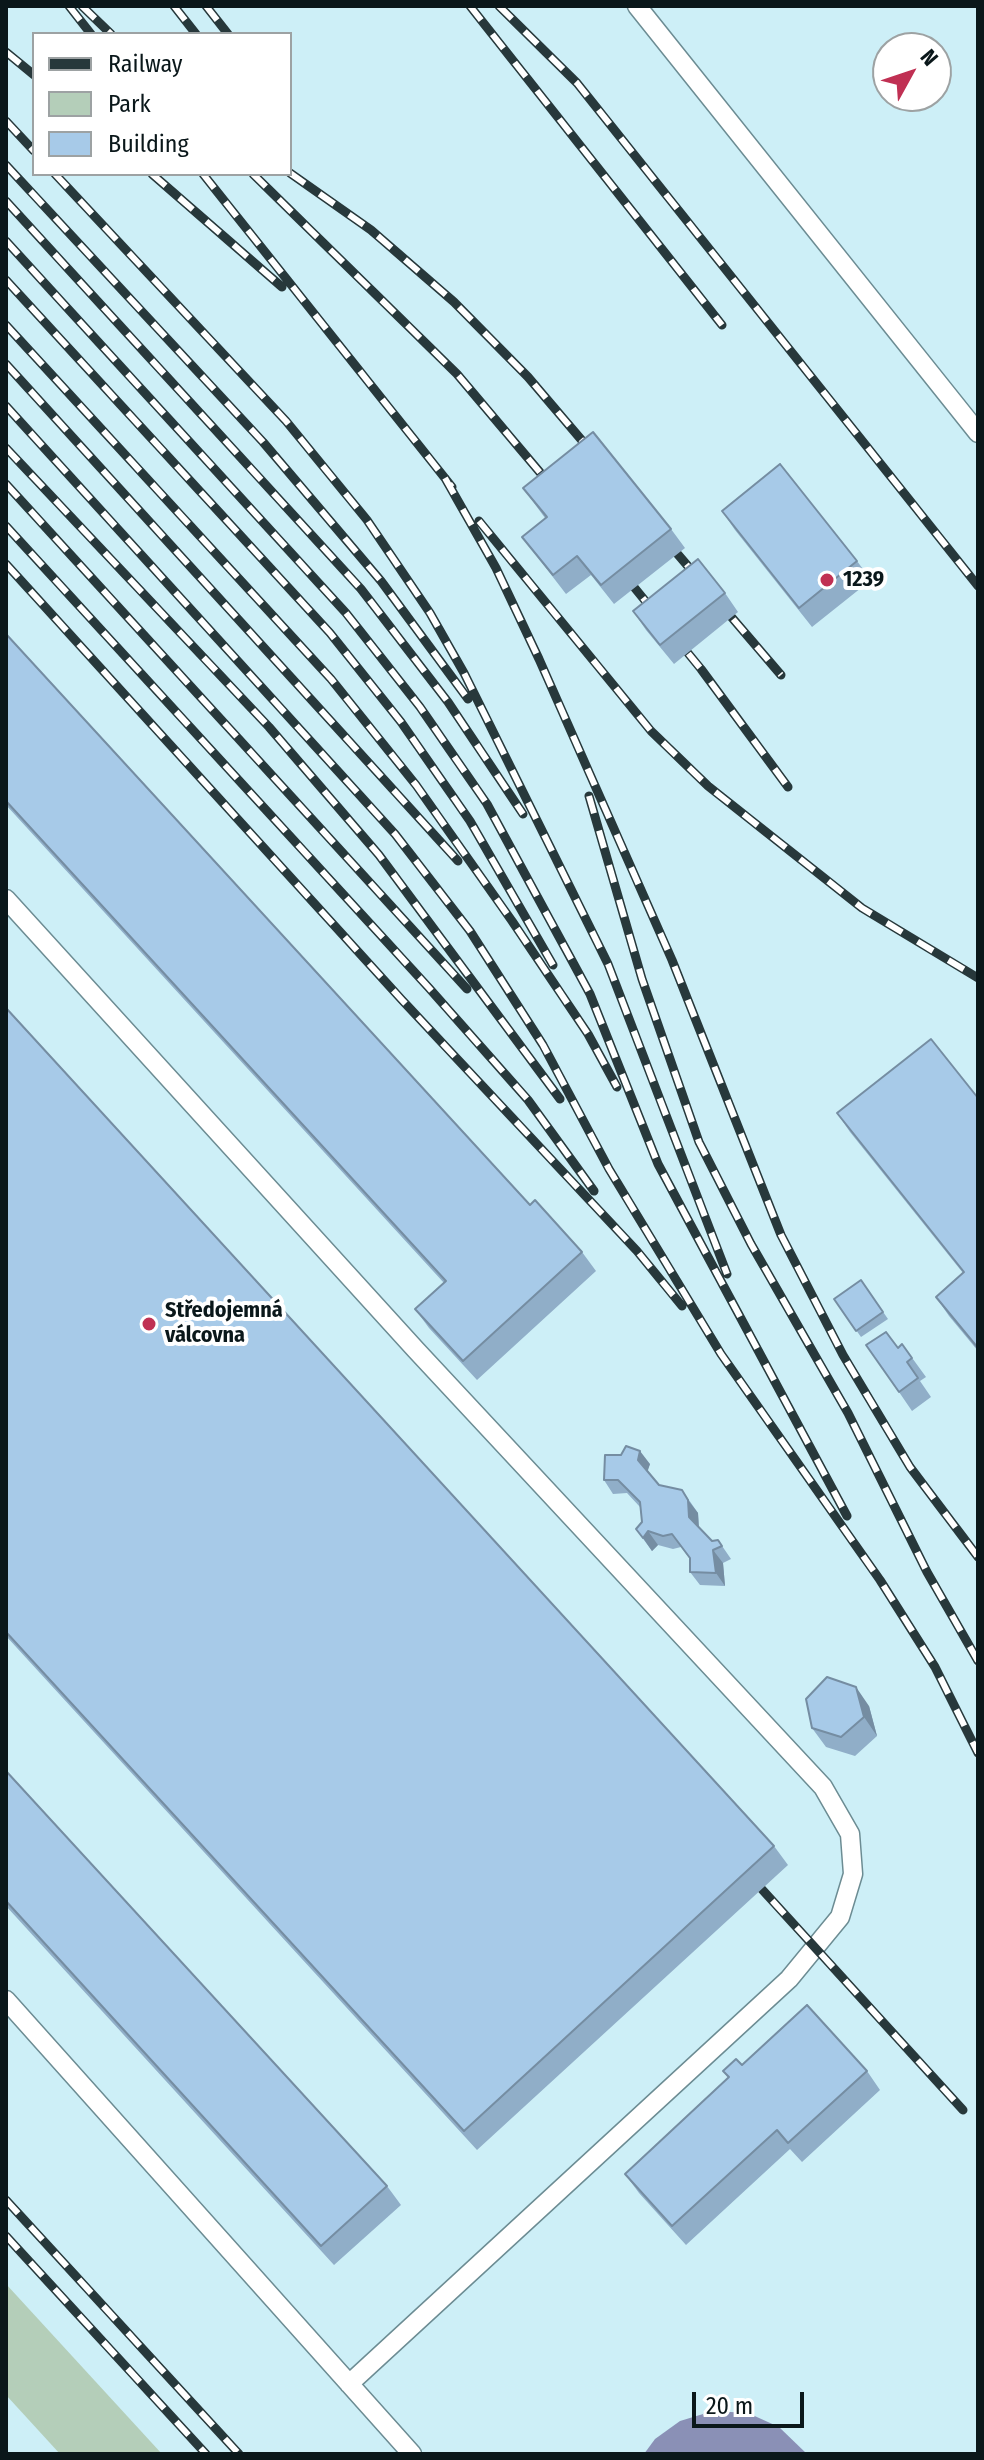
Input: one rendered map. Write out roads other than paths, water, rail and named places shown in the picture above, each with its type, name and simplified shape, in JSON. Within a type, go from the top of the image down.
[{"type":"lane","points":[[637,6],[978,433]]},
{"type":"lane","points":[[6,899],[426,1362],[823,1787],[850,1834],[853,1874],[840,1917],[789,1979],[349,2384]]},
{"type":"lane","points":[[6,2000],[412,2454]]},
{"type":"water","points":[[713,2411],[748,2413],[779,2427],[807,2454],[644,2454],[655,2439],[680,2421]]},
{"type":"railway","points":[[69,6],[89,32]]},
{"type":"railway","points":[[82,6],[109,32]]},
{"type":"railway","points":[[174,6],[194,32]]},
{"type":"railway","points":[[206,6],[226,32]]},
{"type":"railway","points":[[470,6],[722,325]]},
{"type":"railway","points":[[499,6],[577,83],[978,586]]},
{"type":"railway","points":[[6,52],[32,73]]},
{"type":"railway","points":[[6,121],[32,149]]},
{"type":"railway","points":[[6,165],[263,442],[381,581],[468,699]]},
{"type":"railway","points":[[292,174],[371,230],[454,302],[528,377],[596,457]]},
{"type":"railway","points":[[57,176],[286,421],[367,520],[430,613],[464,673],[608,964],[727,1274]]},
{"type":"railway","points":[[154,176],[282,287]]},
{"type":"railway","points":[[205,176],[452,487]]},
{"type":"railway","points":[[255,176],[457,374],[554,489]]},
{"type":"railway","points":[[6,201],[361,589],[448,702],[523,814]]},
{"type":"railway","points":[[6,241],[346,613],[420,707],[487,804],[590,994],[658,1164],[847,1516]]},
{"type":"railway","points":[[6,280],[330,633],[401,722],[470,821],[553,965]]},
{"type":"railway","points":[[6,325],[331,679],[416,785],[588,1034],[617,1087]]},
{"type":"railway","points":[[6,364],[458,861]]},
{"type":"railway","points":[[6,406],[395,834],[470,931],[543,1045],[609,1169],[721,1354],[880,1580],[935,1667],[978,1753]]},
{"type":"railway","points":[[6,448],[269,727],[379,855],[560,1099]]},
{"type":"railway","points":[[445,478],[496,568],[539,659],[672,960],[781,1235],[843,1355],[910,1467],[978,1557]]},
{"type":"railway","points":[[6,484],[467,989]]},
{"type":"railway","points":[[479,521],[651,731],[708,786],[862,908],[978,978]]},
{"type":"railway","points":[[6,526],[429,988],[528,1100],[594,1191]]},
{"type":"railway","points":[[663,537],[781,675]]},
{"type":"railway","points":[[6,564],[402,1000],[637,1251],[682,1306]]},
{"type":"railway","points":[[620,570],[701,669],[788,787]]},
{"type":"railway","points":[[589,796],[642,979],[699,1142],[751,1244],[848,1413],[927,1572],[978,1661]]},
{"type":"railway","points":[[748,1874],[963,2110]]},
{"type":"railway","points":[[6,2200],[239,2454]]},
{"type":"railway","points":[[6,2236],[206,2454]]},
{"type":"place","name":"1239","points":[[827,580]]},
{"type":"place","name":"Středojemná válcovna","points":[[149,1324]]}]
